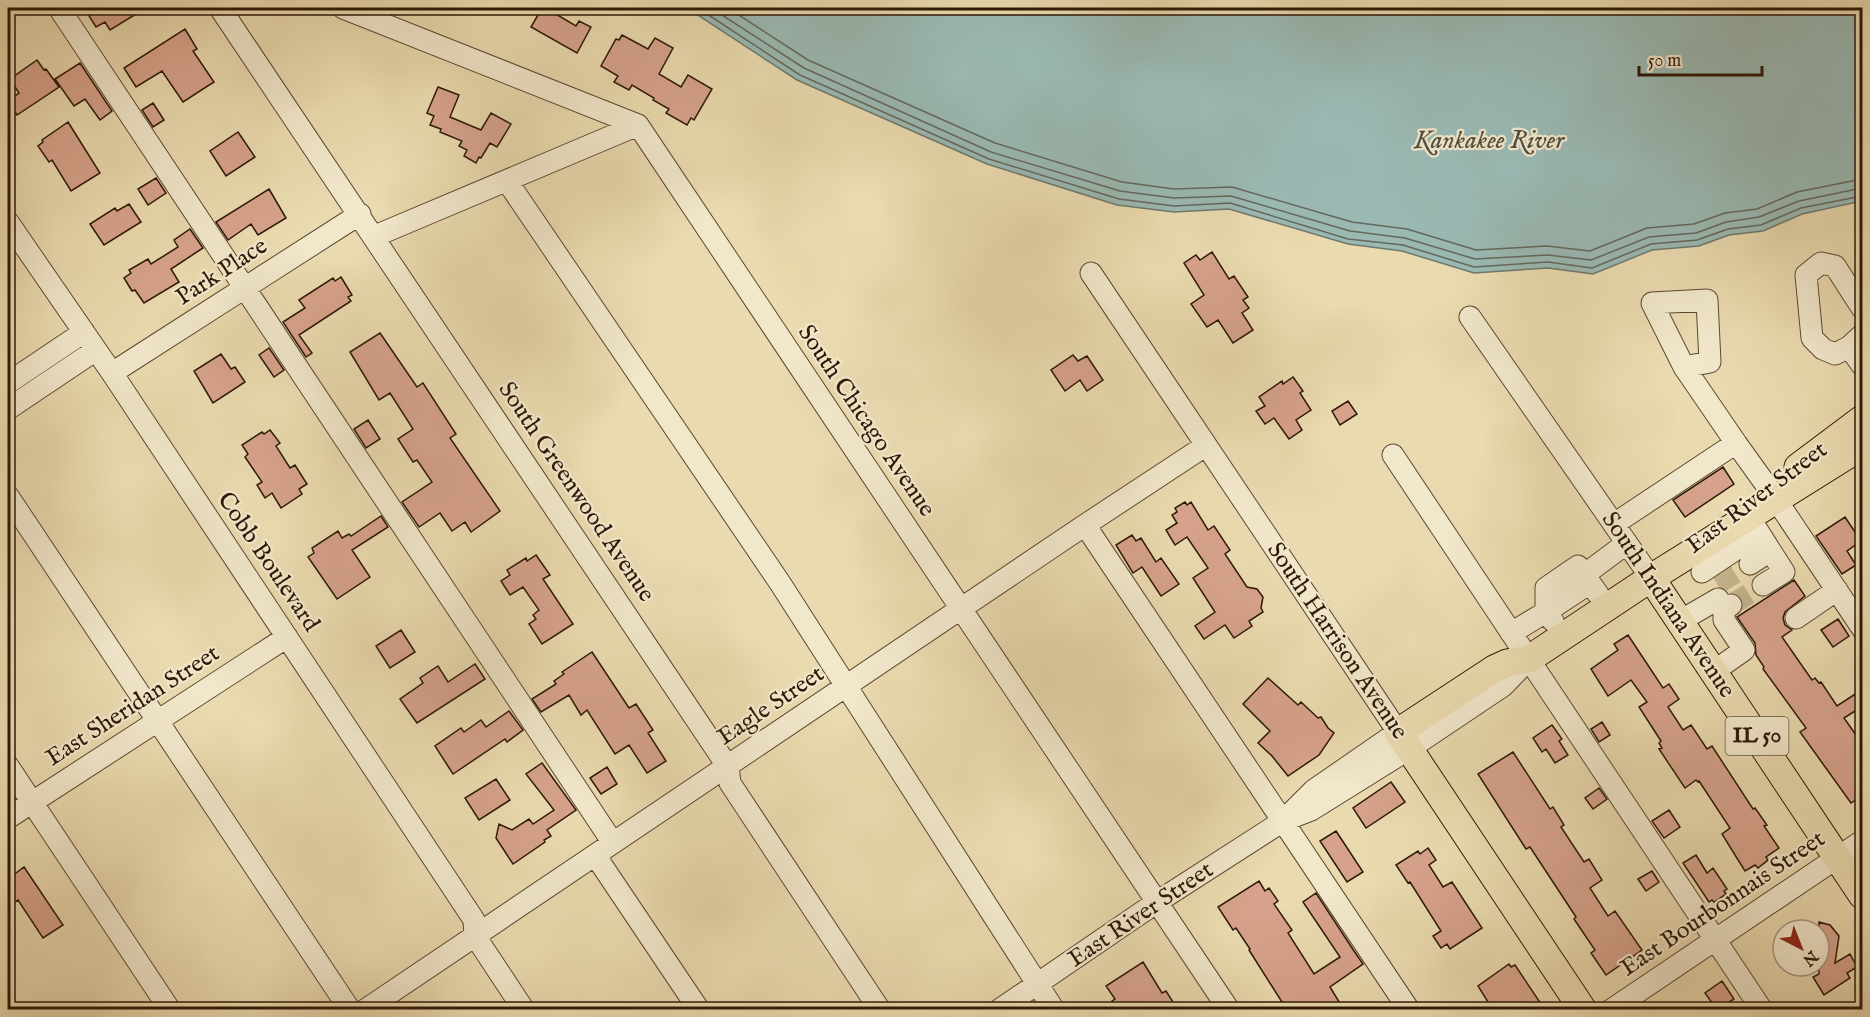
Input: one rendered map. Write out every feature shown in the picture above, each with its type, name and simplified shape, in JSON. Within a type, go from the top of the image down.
[{"type":"main road","name":"East River Street","points":[[1404,741],[1494,669],[1507,663],[1529,659],[1773,494],[1863,419]]},
{"type":"main road","name":"East River Street","points":[[1651,578],[1713,587],[1759,534],[1773,494],[1863,446]]},
{"type":"main road","name":"South Indiana Avenue","points":[[1651,578],[1863,895]]},
{"type":"main road","name":"South Harrison Avenue","points":[[1404,741],[1583,1010]]},
{"type":"street","points":[[59,8],[614,843]]},
{"type":"street","name":"South Greenwood Avenue","points":[[220,8],[360,213],[728,766],[730,783],[880,1010]]},
{"type":"street","points":[[343,8],[638,125]]},
{"type":"street","points":[[375,236],[638,125]]},
{"type":"street","name":"South Chicago Avenue","points":[[638,125],[1229,1010]]},
{"type":"street","points":[[507,180],[780,583],[1054,1010]]},
{"type":"street","name":"Park Place","points":[[112,373],[360,213]]},
{"type":"street","name":"Cobb Boulevard","points":[[8,222],[112,373],[474,920],[475,936],[524,1010]]},
{"type":"street","points":[[1863,308],[1835,266],[1821,263],[1806,275],[1812,338],[1823,349],[1835,354],[1856,341],[1863,366]]},
{"type":"street","name":"South Harrison Avenue","points":[[1091,273],[1404,741]]},
{"type":"street","name":"South Indiana Avenue","points":[[1470,318],[1651,578]]},
{"type":"street","points":[[8,383],[84,332]]},
{"type":"street","points":[[8,409],[96,350]]},
{"type":"street","points":[[1684,367],[1863,628]]},
{"type":"street","points":[[1614,524],[1736,443]]},
{"type":"street","name":"Eagle Street","points":[[365,1010],[1205,446]]},
{"type":"street","points":[[1393,455],[1762,1010]]},
{"type":"street","points":[[8,496],[350,1010]]},
{"type":"street","points":[[1085,525],[1409,1010]]},
{"type":"street","points":[[1750,564],[1759,534]]},
{"type":"street","points":[[1759,534],[1784,572],[1764,585]]},
{"type":"street","points":[[1511,633],[1546,612],[1627,543]]},
{"type":"street","points":[[1587,579],[1607,607]]},
{"type":"street","points":[[1680,621],[1713,587],[1724,620],[1744,650],[1713,672]]},
{"type":"street","points":[[1796,618],[1837,590]]},
{"type":"street","points":[[1546,612],[1564,636]]},
{"type":"street","name":"East Sheridan Street","points":[[8,818],[287,637]]},
{"type":"street","name":"East River Street","points":[[999,1010],[1157,902],[1283,821],[1314,790],[1404,741]]},
{"type":"street","points":[[8,766],[170,1010]]},
{"type":"street","name":"East Bourbonnais Street","points":[[1611,1010],[1863,841]]},
{"type":"street","points":[[595,855],[699,1010]]},
{"type":"water","name":"Kankakee River","points":[[687,8],[1862,8],[1862,201],[1802,214],[1763,231],[1729,235],[1699,246],[1652,250],[1593,274],[1548,268],[1474,273],[1402,251],[1348,244],[1229,209],[1174,212],[1117,205],[987,164],[797,80]]},
{"type":"building","points":[[84,8],[146,8],[110,30],[105,22],[96,27]]},
{"type":"building","points":[[542,8],[557,8],[554,13],[576,26],[579,21],[591,27],[577,53],[531,27]]},
{"type":"building","points":[[185,29],[197,49],[193,51],[214,82],[183,102],[162,71],[136,87],[124,68]]},
{"type":"building","points":[[622,35],[648,49],[655,38],[673,48],[659,74],[681,87],[688,75],[712,89],[694,120],[691,118],[687,125],[666,113],[669,109],[632,85],[629,90],[614,82],[618,76],[601,66],[616,39],[619,40]]},
{"type":"building","points":[[37,60],[59,87],[17,115],[8,101],[19,93],[10,79]]},
{"type":"building","points":[[80,63],[112,111],[100,120],[85,99],[74,106],[55,79]]},
{"type":"building","points":[[438,87],[459,95],[450,117],[481,130],[491,113],[511,124],[497,147],[490,143],[476,163],[464,156],[467,150],[459,146],[462,141],[430,125],[434,116],[427,113]]},
{"type":"building","points":[[153,103],[164,120],[153,127],[142,110]]},
{"type":"building","points":[[68,122],[100,173],[71,191],[52,160],[49,162],[38,146],[43,142],[42,140]]},
{"type":"building","points":[[238,132],[255,157],[226,176],[210,151]]},
{"type":"building","points":[[156,178],[166,193],[148,205],[138,189]]},
{"type":"building","points":[[269,189],[286,218],[258,235],[251,224],[228,240],[216,222]]},
{"type":"building","points":[[129,204],[141,222],[104,245],[90,224],[115,208],[117,211]]},
{"type":"building","points":[[190,229],[203,248],[171,269],[179,282],[144,303],[135,290],[132,291],[124,278],[131,273],[129,270],[148,259],[151,264],[178,247],[174,240]]},
{"type":"building","points":[[1212,252],[1229,279],[1234,276],[1248,297],[1243,300],[1249,308],[1242,313],[1253,330],[1233,343],[1218,320],[1207,327],[1191,304],[1204,295],[1184,263],[1196,255],[1200,260]]},
{"type":"building","points":[[341,277],[352,295],[348,297],[351,301],[299,335],[312,353],[306,357],[283,322],[305,308],[299,300],[333,278],[335,281]]},
{"type":"building","points":[[380,333],[417,387],[423,383],[456,434],[450,438],[500,511],[471,532],[465,522],[452,531],[440,513],[419,527],[402,502],[432,482],[417,460],[413,462],[398,439],[413,429],[390,393],[379,400],[350,352]]},
{"type":"building","points":[[269,348],[284,370],[274,377],[259,355]]},
{"type":"building","points":[[221,354],[231,369],[235,367],[245,382],[213,403],[194,371]]},
{"type":"building","points":[[1073,355],[1078,361],[1087,356],[1103,380],[1087,391],[1080,380],[1065,391],[1051,370]]},
{"type":"building","points":[[1293,377],[1303,391],[1300,393],[1311,410],[1296,420],[1302,430],[1289,439],[1274,418],[1265,424],[1256,411],[1265,406],[1259,397],[1282,381],[1283,384]]},
{"type":"building","points":[[1348,401],[1357,414],[1340,425],[1332,411]]},
{"type":"building","points":[[368,420],[380,439],[366,448],[354,429]]},
{"type":"building","points":[[270,430],[280,443],[276,446],[290,468],[295,465],[307,484],[299,489],[302,494],[281,508],[272,493],[265,498],[257,485],[262,482],[245,457],[248,454],[242,445],[262,432],[264,434]]},
{"type":"building","points":[[1723,467],[1734,484],[1685,517],[1673,500]]},
{"type":"building","points":[[1185,502],[1187,505],[1191,502],[1208,530],[1214,526],[1230,550],[1225,554],[1247,587],[1257,589],[1263,597],[1261,608],[1263,612],[1249,621],[1252,626],[1234,638],[1225,625],[1204,639],[1195,626],[1215,612],[1193,578],[1208,568],[1187,537],[1175,545],[1166,530],[1177,523],[1172,515],[1177,512],[1175,508]]},
{"type":"building","points":[[381,516],[388,527],[352,550],[370,577],[337,599],[308,557],[314,553],[312,548],[338,531],[342,538],[349,534],[351,536]]},
{"type":"building","points":[[1845,517],[1861,541],[1847,551],[1856,565],[1842,574],[1816,536]]},
{"type":"building","points":[[1132,535],[1136,541],[1141,538],[1156,562],[1161,558],[1179,584],[1161,596],[1142,567],[1133,573],[1116,545]]},
{"type":"building","points":[[536,555],[550,575],[543,579],[573,624],[542,644],[529,624],[536,619],[533,615],[539,610],[523,587],[510,595],[501,581],[510,575],[507,570],[526,558],[527,561]]},
{"type":"building","points":[[1794,580],[1805,596],[1785,612],[1783,618],[1785,625],[1792,630],[1782,637],[1812,680],[1815,678],[1819,683],[1821,682],[1837,706],[1863,689],[1863,706],[1844,718],[1863,745],[1863,795],[1851,803],[1800,732],[1806,728],[1763,669],[1756,655],[1755,643],[1737,617]]},
{"type":"building","points":[[1838,619],[1849,636],[1833,647],[1821,630]]},
{"type":"building","points":[[401,630],[415,652],[390,668],[376,646]]},
{"type":"building","points":[[1628,635],[1663,688],[1669,684],[1679,699],[1668,707],[1683,730],[1691,725],[1707,749],[1712,746],[1753,809],[1755,808],[1767,825],[1764,826],[1779,848],[1766,857],[1768,860],[1758,868],[1755,865],[1745,871],[1722,834],[1730,828],[1699,781],[1696,780],[1685,788],[1659,749],[1662,748],[1659,743],[1661,741],[1639,707],[1647,702],[1631,680],[1608,696],[1591,669],[1618,650],[1614,644]]},
{"type":"building","points":[[592,652],[629,708],[636,704],[653,730],[648,733],[666,761],[647,773],[629,745],[615,754],[587,710],[581,715],[569,695],[541,712],[532,699],[556,684],[554,681],[564,674],[562,672]]},
{"type":"building","points":[[475,664],[485,679],[417,723],[400,699],[423,683],[420,678],[438,666],[448,682]]},
{"type":"building","points":[[1268,678],[1298,705],[1301,702],[1318,718],[1321,717],[1334,733],[1319,755],[1288,776],[1258,743],[1270,731],[1243,704]]},
{"type":"building","points":[[509,711],[523,730],[507,742],[505,739],[453,774],[435,746],[461,728],[464,732],[481,720],[486,727]]},
{"type":"building","points":[[1602,722],[1610,735],[1599,742],[1591,729]]},
{"type":"building","points":[[1552,725],[1562,739],[1559,741],[1568,755],[1555,763],[1546,749],[1542,752],[1533,738]]},
{"type":"building","points":[[1513,752],[1550,809],[1553,807],[1564,825],[1561,827],[1584,862],[1589,859],[1602,880],[1590,888],[1608,916],[1615,911],[1642,950],[1606,975],[1591,953],[1595,950],[1574,919],[1576,917],[1530,847],[1526,849],[1478,774]]},
{"type":"building","points":[[542,763],[576,810],[547,830],[551,836],[544,840],[545,842],[513,864],[496,838],[499,824],[512,830],[529,819],[533,824],[554,810],[526,774]]},
{"type":"building","points":[[607,767],[617,784],[601,794],[590,778]]},
{"type":"building","points":[[496,779],[510,800],[479,820],[465,798]]},
{"type":"building","points":[[1391,782],[1405,802],[1366,828],[1353,808]]},
{"type":"building","points":[[1599,788],[1607,799],[1593,809],[1585,798]]},
{"type":"building","points":[[1669,810],[1680,827],[1664,838],[1652,821]]},
{"type":"building","points":[[1336,831],[1363,872],[1347,882],[1320,841]]},
{"type":"building","points":[[1428,848],[1436,860],[1429,865],[1443,887],[1452,882],[1482,928],[1450,949],[1447,944],[1441,948],[1433,936],[1441,931],[1410,882],[1408,883],[1396,865],[1418,851],[1420,854]]},
{"type":"building","points":[[1696,855],[1707,873],[1713,868],[1727,889],[1724,891],[1726,894],[1714,902],[1712,900],[1709,902],[1683,863]]},
{"type":"building","points":[[24,867],[63,925],[43,938],[18,900],[8,907],[8,879]]},
{"type":"building","points":[[1652,871],[1659,882],[1646,891],[1638,879]]},
{"type":"building","points":[[1259,881],[1265,891],[1269,888],[1278,901],[1274,904],[1292,930],[1288,933],[1314,974],[1340,957],[1303,902],[1316,893],[1363,964],[1330,987],[1344,1010],[1287,1010],[1236,928],[1233,930],[1218,907]]},
{"type":"building","points":[[1831,926],[1839,936],[1835,963],[1850,954],[1857,967],[1847,973],[1850,978],[1824,995],[1814,978],[1831,978]]},
{"type":"building","points":[[1143,962],[1162,993],[1166,991],[1178,1010],[1117,1010],[1112,1001],[1115,999],[1106,986]]},
{"type":"building","points":[[1509,964],[1511,967],[1515,965],[1545,1010],[1493,1010],[1478,986]]},
{"type":"building","points":[[1722,981],[1734,999],[1717,1010],[1705,993]]},
{"type":"tunnel","points":[[1717,584],[1750,564]]},
{"type":"tunnel","points":[[1731,605],[1763,585]]}]
